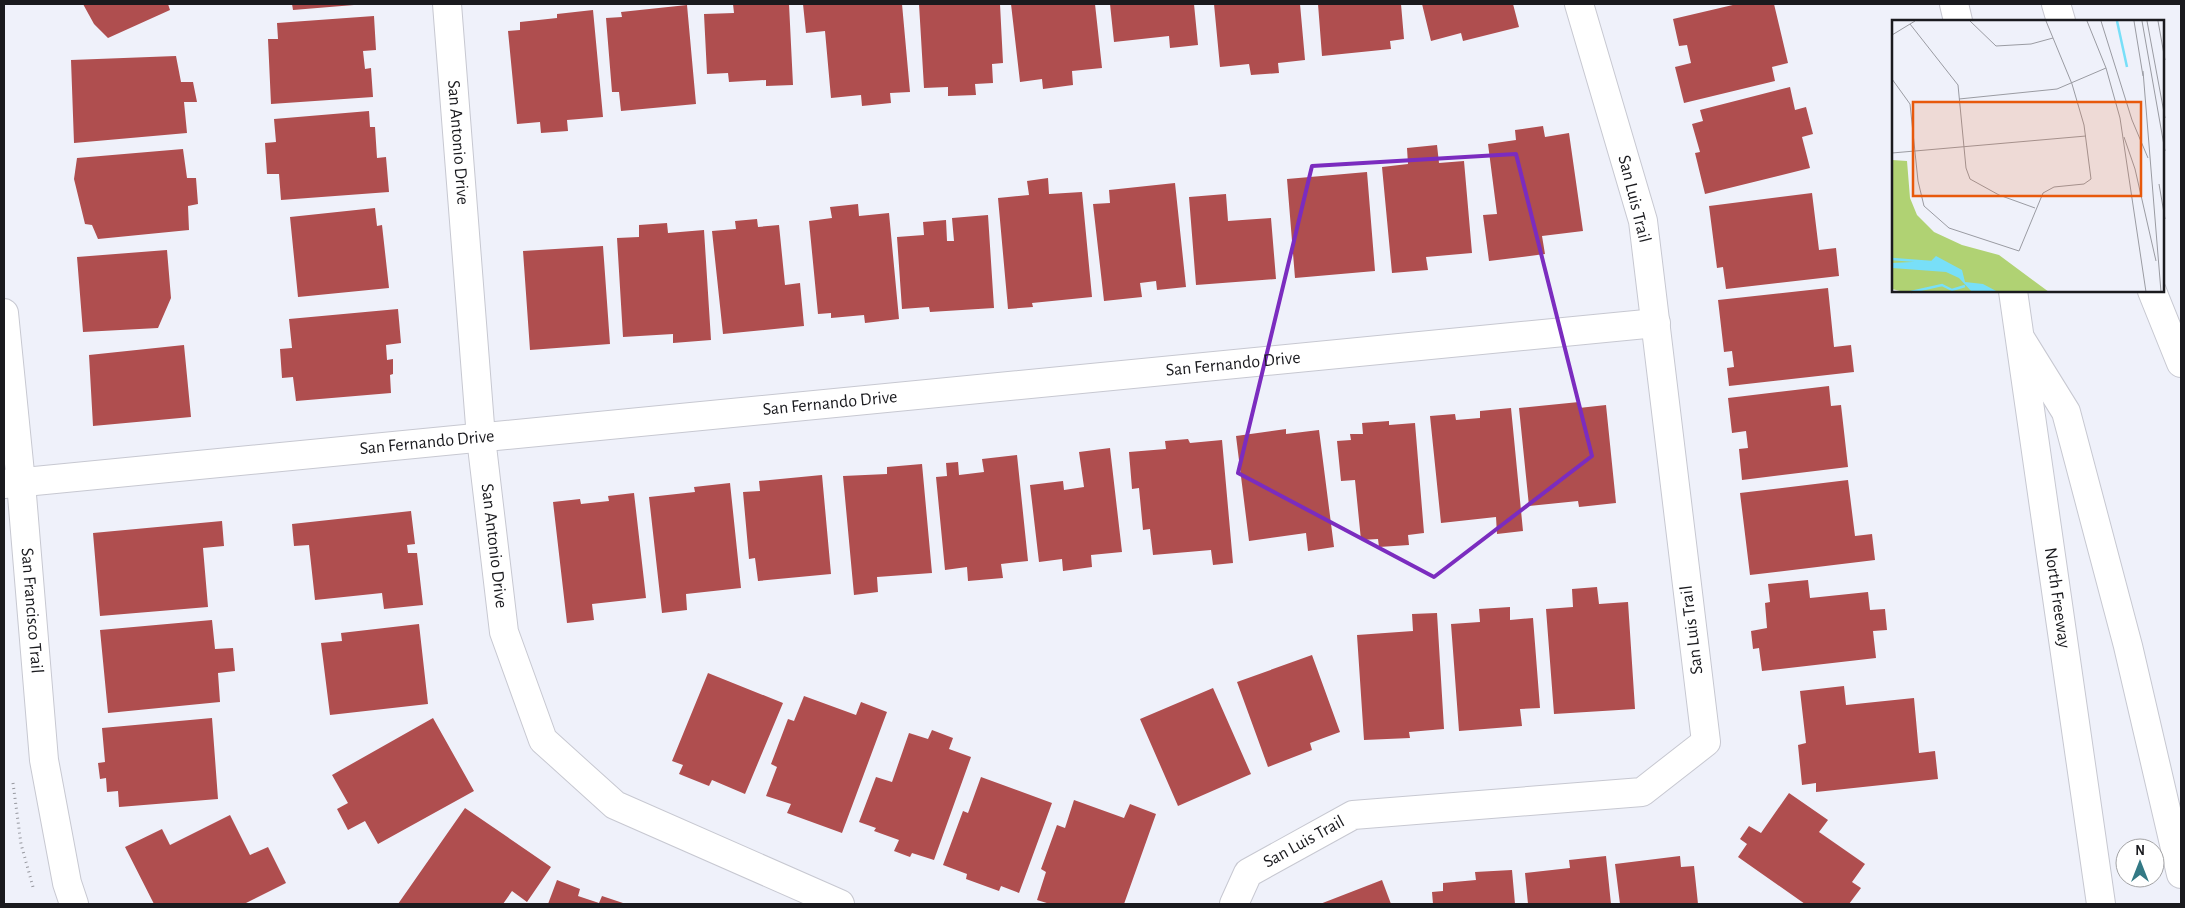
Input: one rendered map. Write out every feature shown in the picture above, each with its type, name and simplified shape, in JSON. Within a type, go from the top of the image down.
[{"type":"main road","name":"San Antonio Drive","points":[[447,4],[481,438],[504,632],[544,740],[614,805],[840,904]]},
{"type":"main road","name":"San Luis Trail","points":[[1234,904],[1248,874],[1353,815],[1642,792],[1706,742],[1644,221],[1579,4]]},
{"type":"main road","points":[[1954,4],[1958,20]]},
{"type":"main road","points":[[2056,4],[2061,20]]},
{"type":"main road","name":"North Freeway","points":[[2013,292],[2022,341],[2102,904]]},
{"type":"main road","points":[[2152,292],[2181,363]]},
{"type":"main road","name":"San Francisco Trail","points":[[4,314],[13,483],[44,760],[66,883],[74,904]]},
{"type":"main road","name":"San Fernando Drive","points":[[13,483],[1656,323]]},
{"type":"main road","points":[[2022,341],[2066,412],[2128,646],[2181,874]]},
{"type":"highlighted area","points":[[1516,154],[1592,456],[1434,577],[1238,473],[1312,166]]},
{"type":"building","points":[[83,4],[168,4],[170,10],[108,38],[94,24]]},
{"type":"building","points":[[292,4],[354,4],[354,5],[293,10]]},
{"type":"building","points":[[733,4],[789,4],[793,85],[766,86],[766,80],[729,82],[728,73],[707,74],[704,14],[734,13]]},
{"type":"building","points":[[803,4],[902,4],[910,92],[890,93],[891,103],[862,106],[861,95],[831,98],[825,31],[806,33]]},
{"type":"building","points":[[919,4],[1000,4],[1003,63],[992,64],[993,83],[975,84],[976,95],[948,96],[948,87],[924,88]]},
{"type":"building","points":[[1011,4],[1095,4],[1102,68],[1072,71],[1073,85],[1043,89],[1042,79],[1020,82]]},
{"type":"building","points":[[1110,4],[1194,4],[1198,45],[1170,48],[1169,36],[1114,42]]},
{"type":"building","points":[[1214,4],[1300,4],[1305,60],[1278,63],[1279,73],[1251,75],[1249,64],[1220,67]]},
{"type":"building","points":[[1318,4],[1401,4],[1404,39],[1390,41],[1391,49],[1322,56]]},
{"type":"building","points":[[1422,4],[1513,4],[1519,27],[1463,41],[1461,33],[1431,41]]},
{"type":"building","points":[[1737,4],[1774,4],[1788,63],[1772,67],[1775,81],[1684,103],[1675,67],[1691,63],[1687,45],[1679,46],[1673,19]]},
{"type":"building","points":[[687,5],[696,104],[621,111],[619,92],[612,92],[606,18],[622,17],[621,12]]},
{"type":"building","points":[[593,10],[603,117],[567,120],[568,131],[541,133],[540,122],[517,124],[508,31],[520,30],[520,22],[557,18],[557,14]]},
{"type":"building","points":[[374,16],[376,50],[363,51],[365,69],[371,68],[373,97],[271,104],[268,39],[278,39],[277,23]]},
{"type":"building","points":[[176,56],[181,82],[193,82],[197,102],[184,102],[187,133],[74,143],[71,60]]},
{"type":"building","points":[[1790,87],[1795,110],[1806,107],[1813,134],[1802,137],[1810,168],[1705,194],[1695,153],[1700,152],[1692,124],[1703,121],[1700,110]]},
{"type":"building","points":[[369,111],[370,127],[375,127],[377,158],[386,157],[389,192],[281,200],[279,174],[267,174],[265,143],[276,142],[274,119]]},
{"type":"building","points":[[1543,126],[1545,137],[1569,133],[1583,231],[1542,236],[1545,254],[1489,261],[1483,215],[1497,214],[1488,144],[1516,140],[1515,130]]},
{"type":"building","points":[[1437,145],[1439,163],[1464,161],[1472,253],[1426,257],[1428,270],[1392,273],[1382,167],[1408,164],[1407,148]]},
{"type":"building","points":[[183,149],[187,178],[196,178],[198,204],[188,206],[189,230],[98,239],[92,225],[85,224],[74,179],[77,158]]},
{"type":"building","points":[[1367,172],[1375,271],[1295,278],[1287,179]]},
{"type":"building","points":[[1048,178],[1049,194],[1082,192],[1092,297],[1032,303],[1033,307],[1008,309],[998,198],[1029,195],[1027,181]]},
{"type":"building","points":[[1175,183],[1186,287],[1157,290],[1156,281],[1140,283],[1142,297],[1104,301],[1093,204],[1110,203],[1109,190]]},
{"type":"building","points":[[1812,193],[1819,250],[1836,248],[1839,276],[1726,289],[1723,267],[1717,268],[1709,206]]},
{"type":"building","points":[[1226,194],[1228,221],[1271,218],[1276,279],[1196,285],[1189,197]]},
{"type":"building","points":[[858,204],[859,216],[889,213],[899,319],[865,323],[864,315],[831,318],[831,313],[818,314],[809,221],[832,218],[830,207]]},
{"type":"building","points":[[375,208],[377,226],[382,225],[389,288],[298,297],[290,217]]},
{"type":"building","points":[[988,215],[994,308],[930,312],[929,307],[902,309],[897,237],[924,235],[923,222],[946,220],[947,241],[954,241],[952,218]]},
{"type":"building","points":[[757,219],[758,227],[779,225],[785,285],[800,283],[804,326],[723,334],[712,231],[736,229],[735,221]]},
{"type":"building","points":[[667,223],[668,233],[704,230],[711,340],[673,343],[673,334],[623,337],[617,238],[639,237],[639,225]]},
{"type":"building","points":[[603,246],[610,344],[530,350],[523,251]]},
{"type":"building","points":[[167,250],[171,298],[158,328],[83,332],[77,257]]},
{"type":"building","points":[[1828,288],[1834,347],[1851,345],[1854,372],[1729,386],[1727,368],[1734,367],[1732,351],[1724,352],[1718,300]]},
{"type":"building","points":[[398,309],[401,343],[386,345],[387,360],[393,359],[393,374],[390,375],[391,393],[296,401],[293,377],[282,378],[280,349],[292,348],[289,319]]},
{"type":"building","points":[[184,345],[191,417],[93,426],[89,355]]},
{"type":"building","points":[[1829,386],[1831,406],[1841,405],[1848,467],[1742,480],[1739,449],[1748,448],[1746,431],[1732,433],[1728,398]]},
{"type":"building","points":[[1579,402],[1579,408],[1606,405],[1616,503],[1579,507],[1578,501],[1529,506],[1519,408]]},
{"type":"building","points":[[1511,408],[1523,531],[1497,534],[1496,517],[1441,523],[1430,416],[1455,414],[1456,420],[1480,418],[1480,411]]},
{"type":"building","points":[[1389,421],[1389,425],[1415,423],[1424,533],[1408,535],[1409,545],[1379,547],[1378,539],[1361,540],[1355,480],[1341,481],[1337,441],[1351,440],[1350,434],[1363,434],[1362,423]]},
{"type":"building","points":[[1286,429],[1286,434],[1319,430],[1334,547],[1308,551],[1306,533],[1249,541],[1236,436]]},
{"type":"building","points":[[1188,439],[1190,443],[1222,440],[1233,563],[1213,565],[1211,550],[1153,555],[1150,529],[1143,530],[1139,488],[1132,489],[1129,452],[1166,449],[1165,441]]},
{"type":"building","points":[[1110,448],[1122,552],[1091,555],[1092,567],[1063,571],[1062,559],[1039,562],[1030,485],[1063,481],[1064,490],[1084,487],[1079,452]]},
{"type":"building","points":[[1017,455],[1028,561],[1001,564],[1003,578],[968,581],[967,567],[945,570],[936,477],[947,476],[946,463],[958,462],[959,475],[984,472],[982,459]]},
{"type":"building","points":[[922,464],[932,573],[877,577],[878,592],[854,595],[843,476],[887,474],[887,467]]},
{"type":"building","points":[[822,475],[831,574],[758,581],[755,558],[749,559],[743,492],[760,491],[759,481]]},
{"type":"building","points":[[1848,480],[1855,536],[1872,534],[1875,560],[1750,575],[1740,493]]},
{"type":"building","points":[[730,483],[741,588],[686,594],[687,610],[662,613],[649,497],[695,492],[694,487]]},
{"type":"building","points":[[634,493],[646,598],[592,604],[594,620],[567,623],[553,502],[580,499],[581,504],[609,501],[608,496]]},
{"type":"building","points":[[411,511],[415,544],[407,545],[408,553],[417,553],[423,605],[384,609],[382,593],[315,600],[309,545],[294,546],[292,524]]},
{"type":"building","points":[[222,521],[224,546],[203,548],[208,607],[100,616],[93,533]]},
{"type":"building","points":[[1808,580],[1810,598],[1868,592],[1870,610],[1885,609],[1887,630],[1873,631],[1876,658],[1762,671],[1759,648],[1753,649],[1751,631],[1767,628],[1765,603],[1770,602],[1768,584]]},
{"type":"building","points":[[1597,587],[1599,604],[1628,602],[1635,709],[1554,714],[1546,609],[1573,607],[1572,589]]},
{"type":"building","points":[[1510,607],[1510,620],[1533,618],[1540,708],[1520,709],[1522,726],[1459,731],[1451,624],[1480,622],[1479,609]]},
{"type":"building","points":[[1437,613],[1444,729],[1409,732],[1410,738],[1364,740],[1357,635],[1413,631],[1412,614]]},
{"type":"building","points":[[212,620],[215,649],[233,648],[235,671],[218,673],[220,702],[108,713],[100,630]]},
{"type":"building","points":[[419,624],[428,704],[330,715],[321,643],[342,641],[341,633]]},
{"type":"building","points":[[1312,655],[1340,732],[1310,743],[1312,750],[1268,767],[1237,682]]},
{"type":"building","points":[[708,673],[783,703],[745,794],[712,780],[709,786],[679,774],[683,765],[672,761]]},
{"type":"building","points":[[1844,686],[1846,705],[1914,698],[1919,753],[1935,751],[1938,779],[1816,792],[1816,783],[1802,785],[1798,745],[1806,743],[1800,691]]},
{"type":"building","points":[[1213,688],[1251,774],[1178,806],[1140,719]]},
{"type":"building","points":[[804,696],[856,715],[861,702],[887,712],[842,833],[787,813],[791,804],[766,796],[777,767],[771,764],[788,719],[794,721]]},
{"type":"building","points":[[212,718],[218,799],[119,807],[118,791],[107,792],[106,778],[100,779],[98,763],[105,762],[102,728]]},
{"type":"building","points":[[433,718],[474,791],[378,844],[365,821],[348,830],[337,809],[348,803],[332,775]]},
{"type":"building","points":[[932,730],[953,738],[949,749],[971,757],[934,860],[912,853],[910,857],[894,851],[899,840],[874,831],[876,828],[859,822],[876,777],[892,782],[909,733],[928,739]]},
{"type":"building","points":[[981,777],[1052,803],[1019,893],[1001,886],[999,891],[966,879],[967,874],[943,865],[963,811],[968,813]]},
{"type":"building","points":[[1789,793],[1828,820],[1819,832],[1865,864],[1852,882],[1861,888],[1849,904],[1805,904],[1738,857],[1747,844],[1740,839],[1749,826],[1761,833]]},
{"type":"building","points":[[1074,800],[1124,818],[1130,804],[1156,814],[1124,904],[1050,904],[1037,900],[1046,872],[1041,869],[1057,825],[1065,828]]},
{"type":"building","points":[[465,808],[551,867],[527,902],[512,891],[503,904],[398,904]]},
{"type":"building","points":[[230,815],[250,855],[268,847],[286,883],[244,904],[154,904],[125,847],[162,829],[170,845]]},
{"type":"building","points":[[1606,856],[1611,904],[1528,904],[1525,873],[1570,868],[1569,860]]},
{"type":"building","points":[[1680,856],[1681,867],[1694,866],[1698,904],[1620,904],[1615,864]]},
{"type":"building","points":[[1512,870],[1515,904],[1433,904],[1432,892],[1443,891],[1443,883],[1476,880],[1475,872]]},
{"type":"building","points":[[557,880],[580,889],[578,896],[599,903],[602,896],[626,904],[548,904]]},
{"type":"building","points":[[1382,880],[1391,904],[1320,904]]}]
